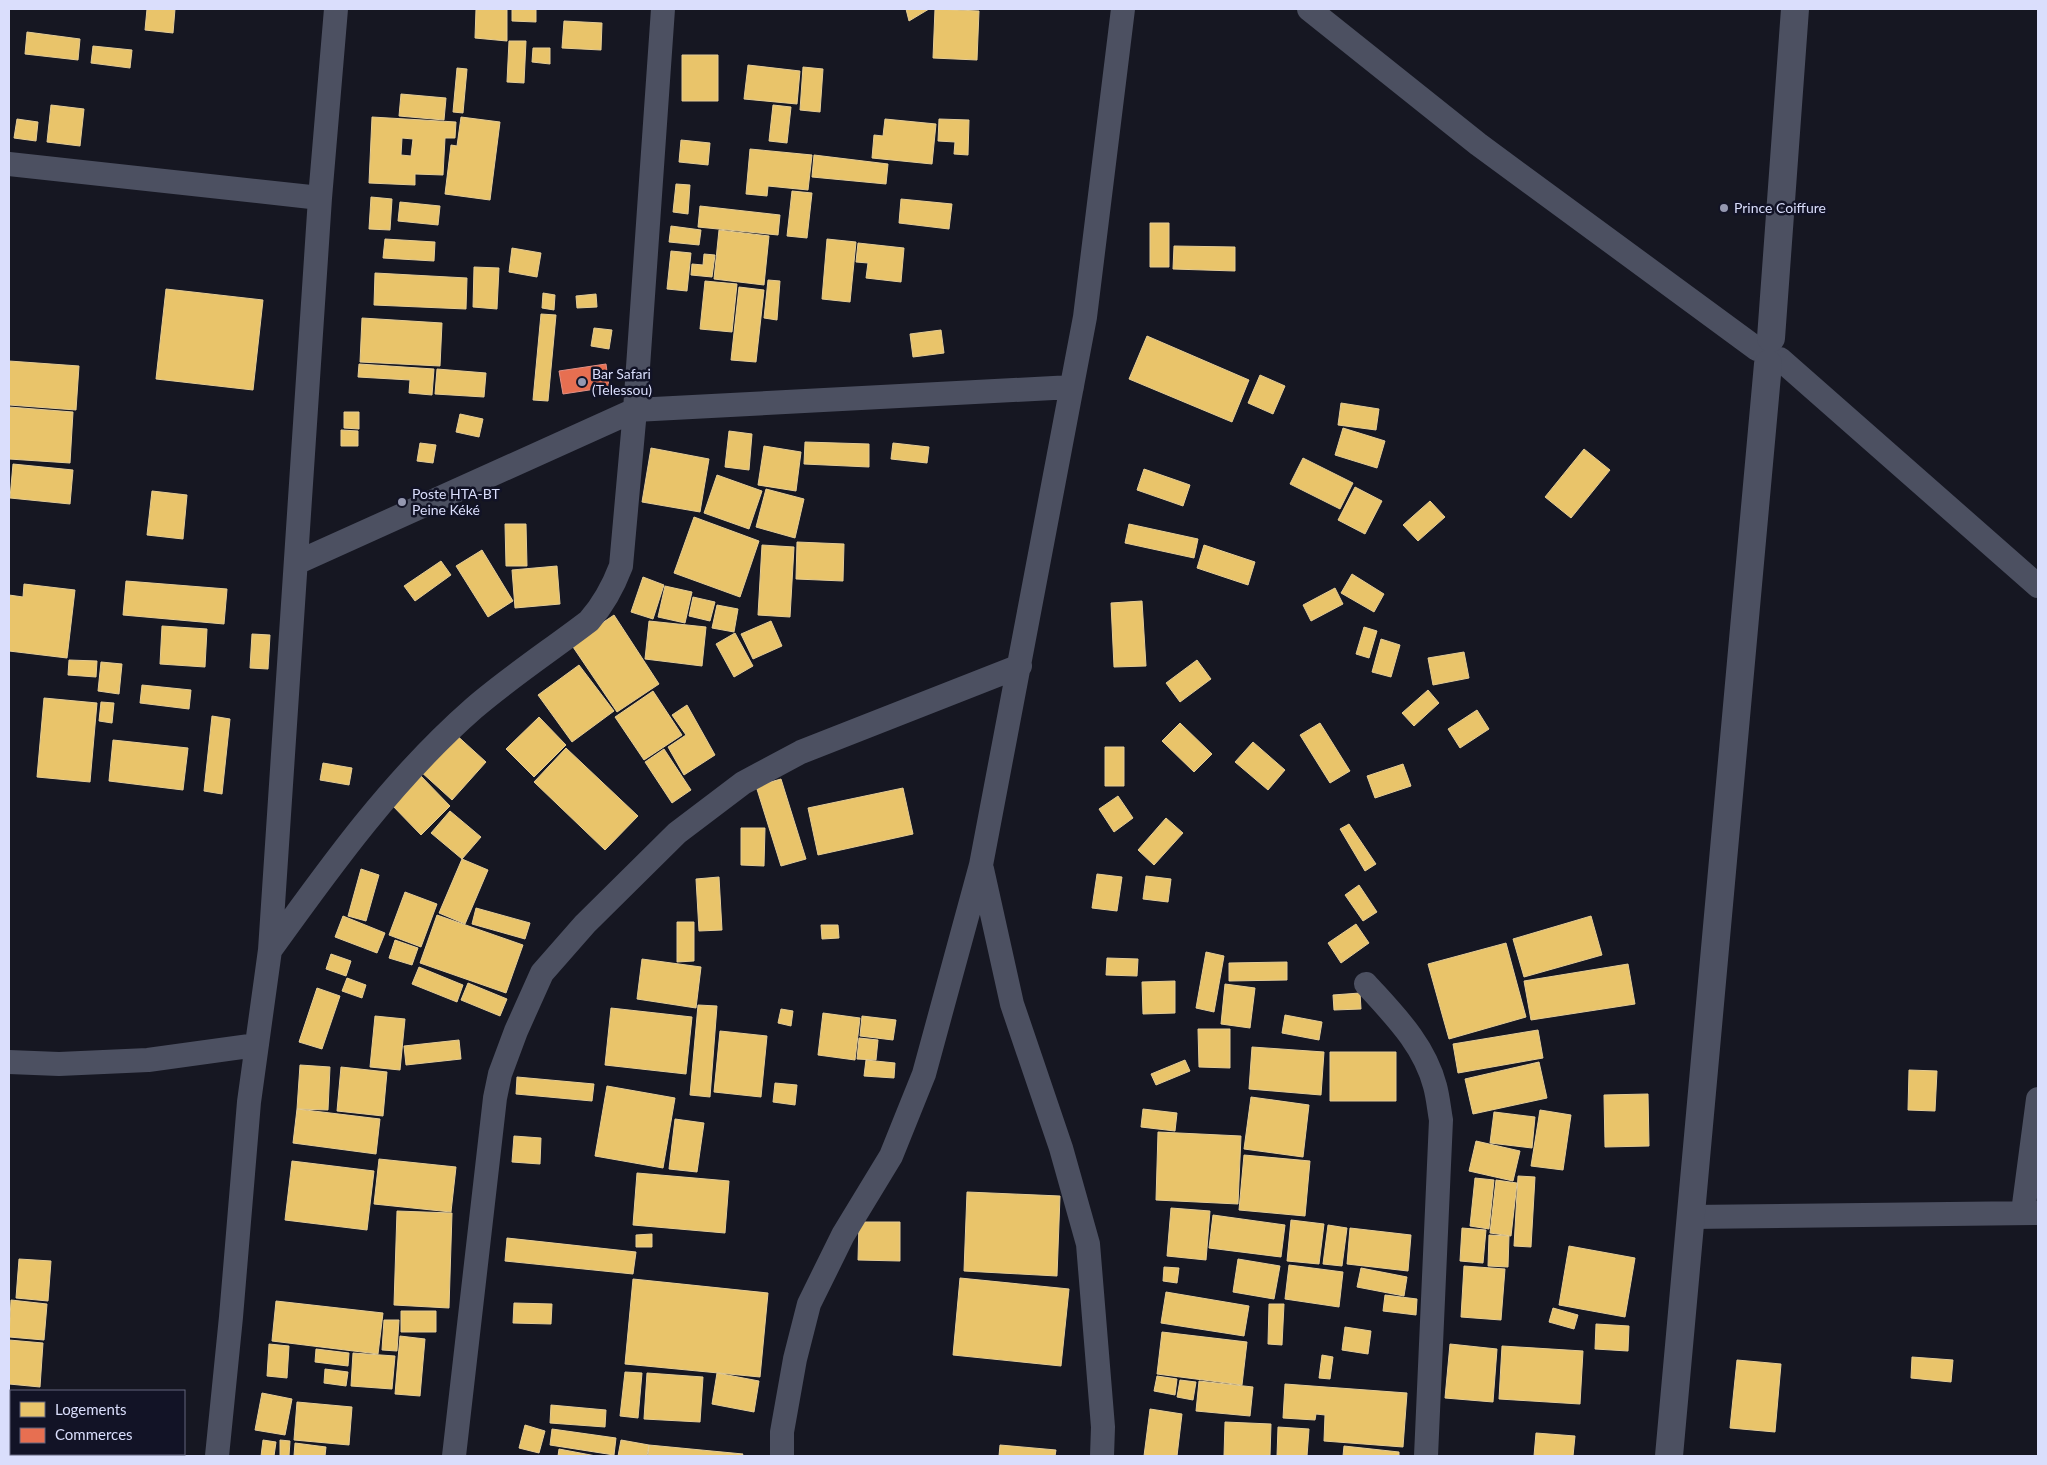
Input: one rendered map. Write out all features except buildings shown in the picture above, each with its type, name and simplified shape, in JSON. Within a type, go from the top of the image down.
[{"type":"street","points":[[217,1456],[232,1317],[249,1102],[270,950],[320,198],[336,9]]},
{"type":"street","points":[[270,950],[338,856],[391,792],[474,708],[589,621],[603,605],[621,566],[635,410],[663,9]]},
{"type":"street","points":[[782,1456],[782,1432],[795,1359],[809,1304],[843,1235],[892,1156],[924,1074],[981,865],[1086,317],[1123,9]]},
{"type":"street","points":[[1309,9],[1478,144],[1769,352],[2038,586]]},
{"type":"street","points":[[1669,1456],[1769,352],[1795,9]]},
{"type":"street","points":[[9,164],[320,198]]},
{"type":"street","points":[[296,563],[635,410],[1072,387]]},
{"type":"street","points":[[454,1456],[495,1098],[500,1074],[516,1031],[542,973],[585,924],[677,833],[743,783],[801,752],[1020,666]]},
{"type":"street","points":[[981,865],[1012,1004],[1062,1148],[1088,1244],[1102,1398],[1102,1456]]},
{"type":"street","points":[[1366,984],[1407,1030],[1424,1056],[1435,1085],[1441,1120],[1426,1456]]},
{"type":"street","points":[[9,1062],[59,1064],[148,1060],[257,1045]]},
{"type":"street","points":[[1690,1217],[2030,1212],[2038,1099]]},
{"type":"place","name":"Prince Coiffure","points":[[1724,208]]},
{"type":"place","name":"Bar Safari (Telessou)","points":[[582,382]]},
{"type":"place","name":"Poste HTA-BT Peine Kéké","points":[[402,502]]}]
